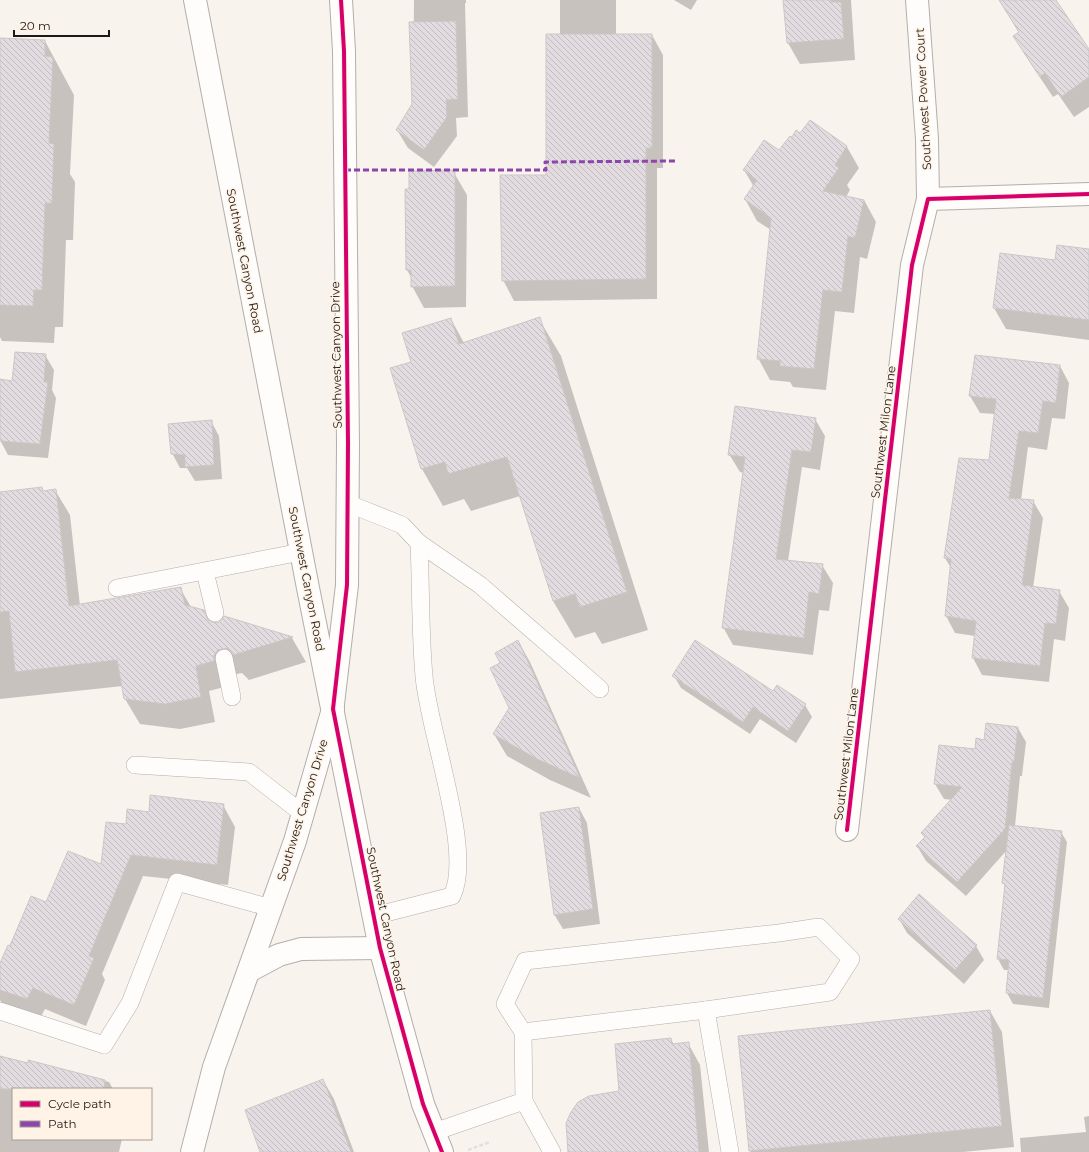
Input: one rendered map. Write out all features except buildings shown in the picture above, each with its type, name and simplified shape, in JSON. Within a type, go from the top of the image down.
[{"type":"street","name":"Southwest Canyon Road","points":[[195,0],[301,552],[380,948],[423,1104],[442,1152]]},
{"type":"street","name":"Southwest Canyon Drive","points":[[192,1152],[214,1068],[303,814],[333,709],[347,584],[344,51],[341,0]]},
{"type":"street","name":"Southwest Power Court","points":[[917,0],[927,139],[928,199]]},
{"type":"street","points":[[928,199],[1089,194]]},
{"type":"street","name":"Southwest Milon Lane","points":[[847,830],[912,265],[928,199]]},
{"type":"street","points":[[249,971],[279,955],[301,949],[380,948]]},
{"type":"lane","points":[[347,503],[402,524],[419,543],[480,585],[600,689]]},
{"type":"lane","points":[[374,916],[452,896],[457,886],[458,868],[454,830],[424,678],[419,543]]},
{"type":"lane","points":[[117,588],[301,552]]},
{"type":"lane","points":[[205,572],[215,613]]},
{"type":"lane","points":[[224,658],[232,697]]},
{"type":"lane","points":[[135,765],[249,772],[303,814]]},
{"type":"lane","points":[[0,1011],[104,1045],[130,1003],[177,882],[271,908]]},
{"type":"lane","points":[[523,1032],[706,1010],[830,992],[851,959],[819,927],[779,933],[525,961],[505,1004],[523,1032],[524,1102],[552,1152]]},
{"type":"lane","points":[[706,1010],[730,1152]]},
{"type":"lane","points":[[434,1132],[524,1102]]},
{"type":"path","points":[[463,1152],[492,1141]]},
{"type":"marked path","points":[[345,170],[546,170],[545,162],[676,161]]},
{"type":"cycle path","points":[[341,0],[344,51],[348,444],[347,585],[333,709],[380,948],[423,1104],[442,1152]]},
{"type":"cycle path","points":[[847,830],[912,265],[928,199],[1089,194]]}]
